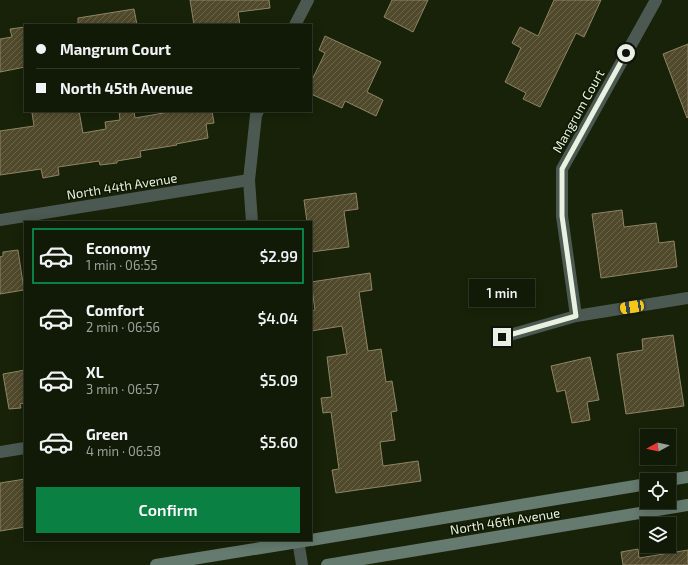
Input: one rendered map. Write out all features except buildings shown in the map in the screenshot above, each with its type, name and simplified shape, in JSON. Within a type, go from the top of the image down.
[{"type":"street","points":[[296,24],[308,0]]},
{"type":"street","name":"Mangrum Court","points":[[576,316],[562,216],[562,169],[656,0]]},
{"type":"street","points":[[252,221],[249,180],[258,112]]},
{"type":"street","name":"North 44th Avenue","points":[[0,220],[249,180]]},
{"type":"street","points":[[502,337],[576,316],[688,298]]},
{"type":"street","points":[[0,452],[24,448]]},
{"type":"street","points":[[676,479],[688,477]]},
{"type":"street","name":"North 46th Avenue","points":[[312,539],[640,485]]},
{"type":"street","name":"North 46th Avenue","points":[[326,565],[688,505]]},
{"type":"street","name":"North 46th Avenue","points":[[156,565],[298,541]]},
{"type":"street","points":[[302,565],[304,541]]},
{"type":"route","points":[[502,337],[576,316],[562,216],[562,169],[626,53]]}]
